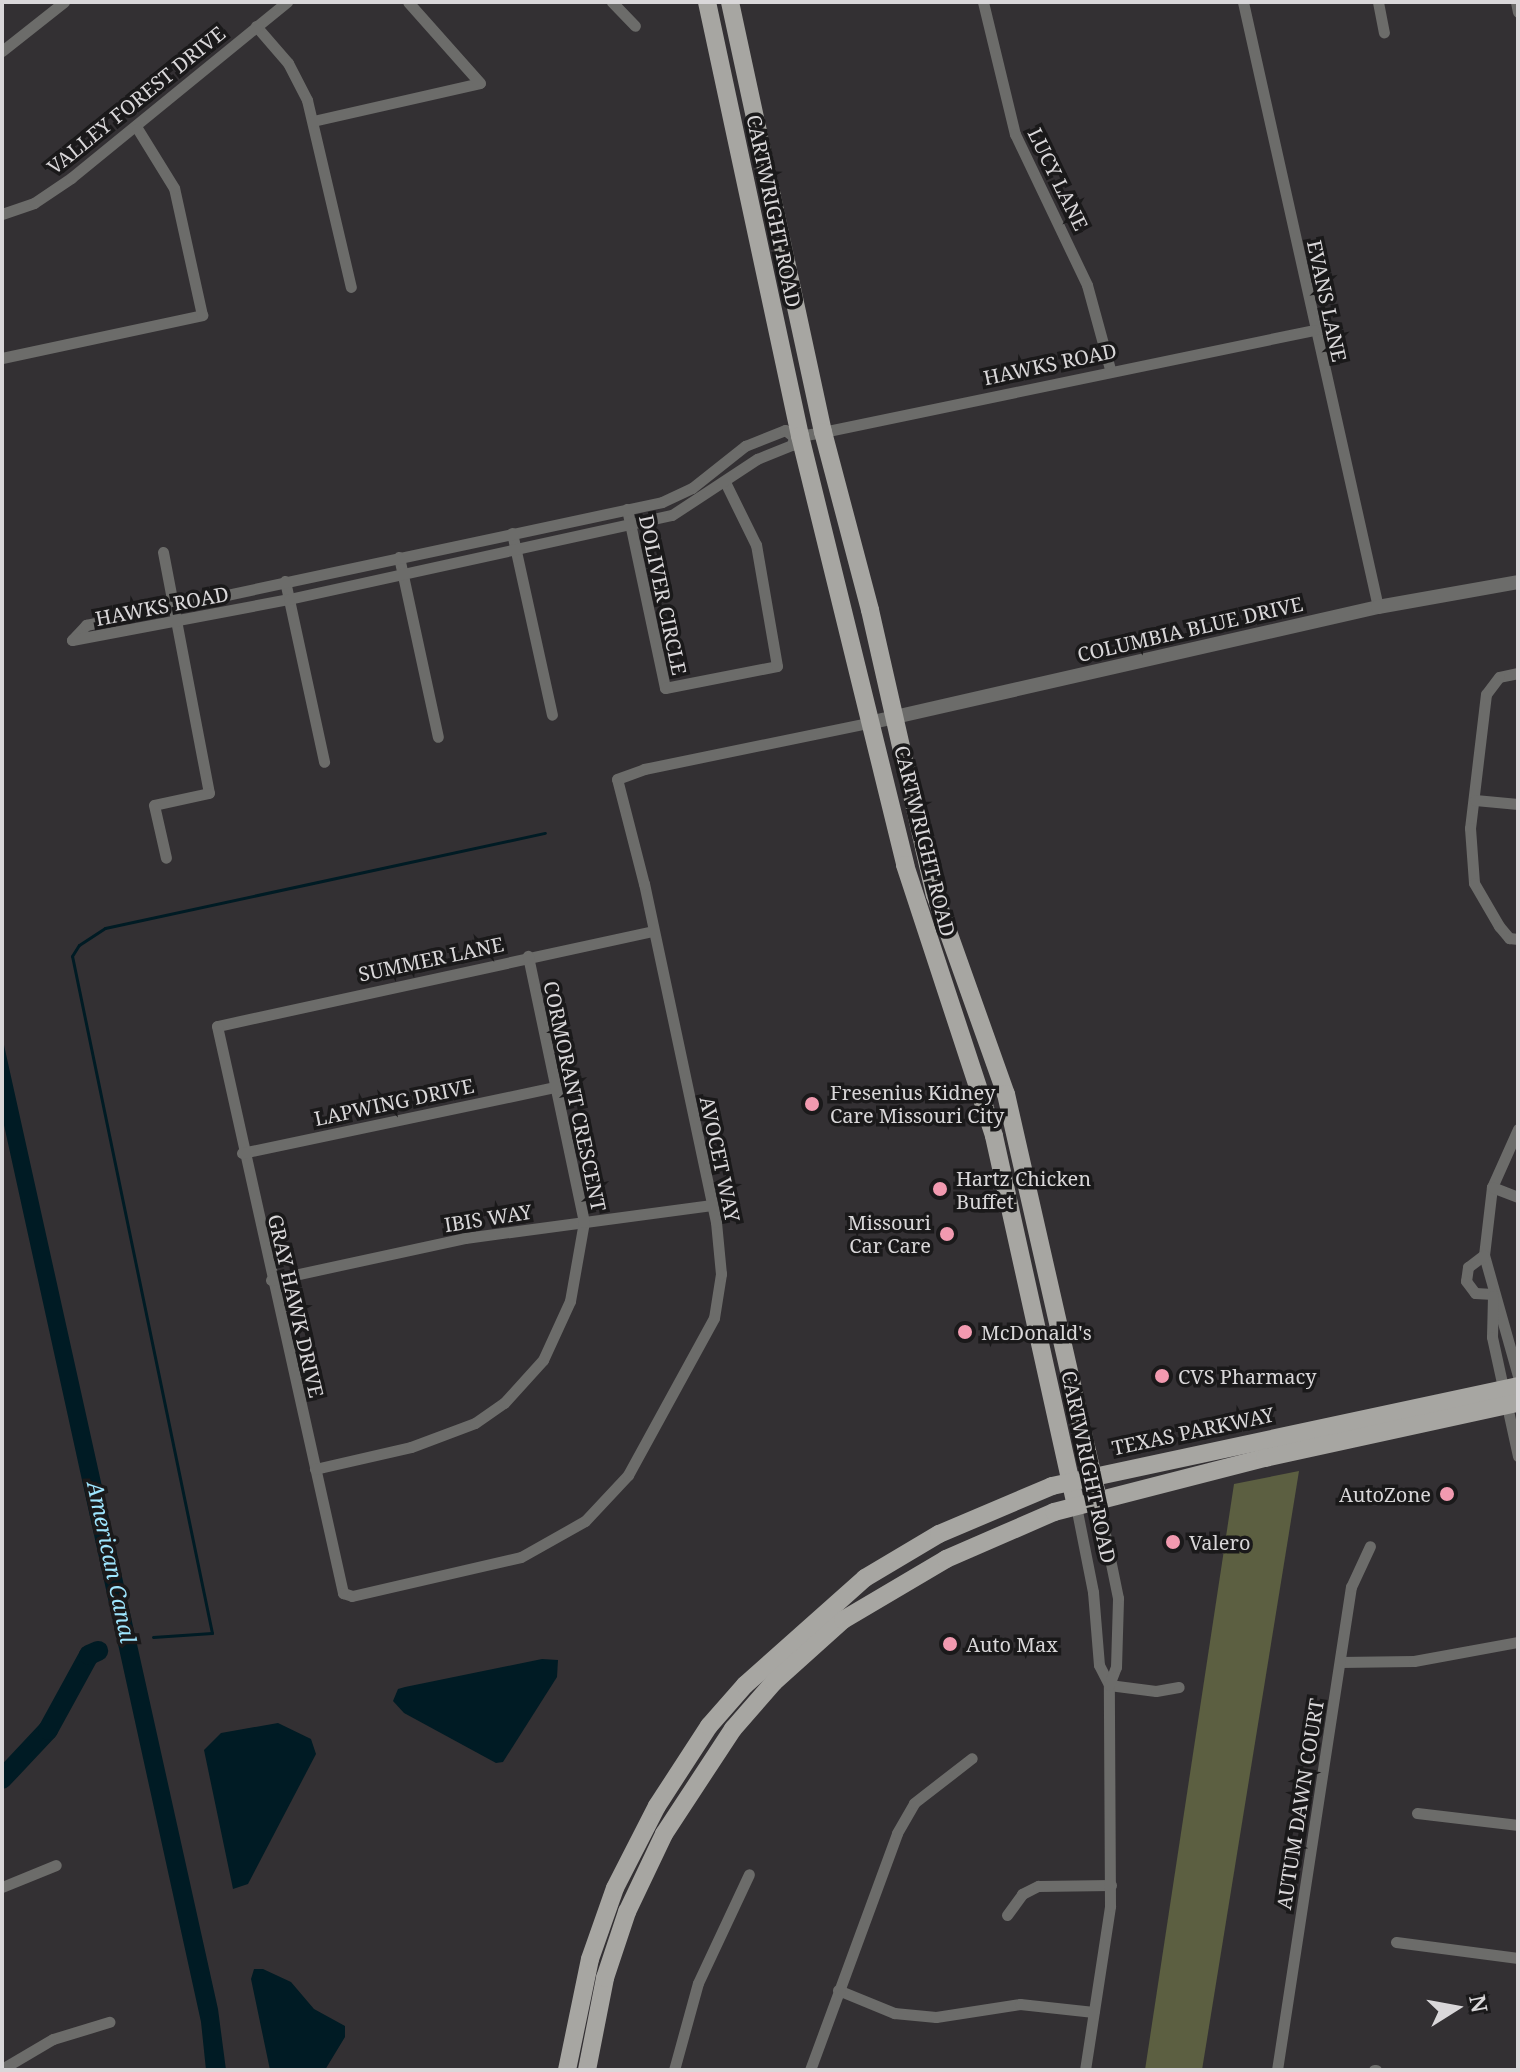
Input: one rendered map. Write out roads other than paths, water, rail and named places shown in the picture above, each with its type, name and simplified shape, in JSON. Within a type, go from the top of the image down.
[{"type":"main road","name":"CARTWRIGHT ROAD","points":[[707,2],[797,436],[932,959],[994,1136],[1076,1506]]},
{"type":"main road","name":"CARTWRIGHT ROAD","points":[[730,2],[823,432],[894,715],[935,895],[1015,1130],[1098,1500]]},
{"type":"main road","points":[[730,117],[753,110]]},
{"type":"main road","points":[[932,959],[953,950]]},
{"type":"main road","points":[[994,1136],[1015,1130]]},
{"type":"main road","points":[[1023,1267],[1044,1262]]},
{"type":"main road","name":"TEXAS PARKWAY","points":[[567,2070],[590,1959],[615,1888],[657,1806],[709,1726],[777,1652],[865,1578],[963,1522],[1070,1481],[1513,1392]]},
{"type":"main road","name":"TEXAS PARKWAY","points":[[587,2070],[605,1978],[642,1878],[699,1774],[733,1729],[798,1659],[883,1592],[989,1538],[1076,1506],[1513,1392]]},
{"type":"street","points":[[2,51],[64,2]]},
{"type":"street","name":"VALLEY FOREST DRIVE","points":[[2,214],[34,203],[137,128],[287,2]]},
{"type":"street","points":[[313,121],[480,83],[408,2]]},
{"type":"street","points":[[612,2],[635,26]]},
{"type":"street","name":"LUCY LANE","points":[[983,2],[1015,134],[1087,285],[1110,369]]},
{"type":"street","name":"EVANS LANE","points":[[1243,2],[1378,607]]},
{"type":"street","points":[[1378,2],[1384,32]]},
{"type":"street","points":[[1516,2],[1518,12]]},
{"type":"street","points":[[256,26],[298,79],[313,121],[351,287]]},
{"type":"street","points":[[2,358],[202,315],[174,188],[137,128]]},
{"type":"street","name":"HAWKS ROAD","points":[[797,436],[792,445],[757,459],[688,508],[629,526],[403,576],[178,622],[72,640],[86,625],[627,509],[685,492],[757,439],[785,430],[797,436],[823,432],[1110,369],[1314,330]]},
{"type":"street","name":"DOLIVER CIRCLE","points":[[627,509],[665,688],[777,666],[756,545],[725,482]]},
{"type":"street","points":[[512,533],[552,715]]},
{"type":"street","points":[[163,552],[209,793],[154,805],[166,858]]},
{"type":"street","points":[[399,557],[438,737]]},
{"type":"street","points":[[285,581],[324,762]]},
{"type":"street","name":"COLUMBIA BLUE DRIVE","points":[[873,722],[1378,607],[1518,582]]},
{"type":"street","points":[[1518,673],[1490,683],[1470,828],[1474,883],[1499,926],[1509,938],[1518,939]]},
{"type":"street","name":"AVOCET WAY","points":[[343,1593],[352,1596],[521,1557],[556,1542],[613,1494],[714,1318],[721,1274],[712,1205],[617,779],[644,769],[873,722]]},
{"type":"street","points":[[1475,800],[1518,804]]},
{"type":"street","name":"SUMMER LANE","points":[[217,1026],[653,931]]},
{"type":"street","name":"CORMORANT CRESCENT","points":[[315,1469],[447,1437],[504,1403],[543,1360],[555,1337],[579,1272],[584,1222],[528,956]]},
{"type":"street","name":"GRAY HAWK DRIVE","points":[[217,1026],[242,1153],[343,1593]]},
{"type":"street","name":"LAPWING DRIVE","points":[[242,1153],[554,1087]]},
{"type":"street","points":[[1518,1129],[1492,1187],[1484,1255],[1513,1392],[1518,1456]]},
{"type":"street","points":[[1492,1187],[1518,1197]]},
{"type":"street","name":"IBIS WAY","points":[[271,1280],[465,1238],[712,1205]]},
{"type":"street","points":[[1484,1255],[1468,1267],[1466,1281],[1475,1293],[1493,1294]]},
{"type":"street","points":[[1493,1294],[1492,1337],[1513,1392]]},
{"type":"street","name":"CARTWRIGHT ROAD","points":[[1085,2070],[1111,1885],[1109,1685],[1116,1667],[1118,1598],[1098,1500]]},
{"type":"street","name":"CARTWRIGHT ROAD","points":[[1076,1506],[1093,1592],[1099,1665],[1109,1685]]},
{"type":"street","name":"AUTUM DAWN COURT","points":[[1277,2070],[1351,1587],[1370,1546]]},
{"type":"street","points":[[1340,1662],[1414,1661],[1518,1642]]},
{"type":"street","points":[[1109,1685],[1156,1691],[1179,1687]]},
{"type":"street","points":[[810,2070],[897,1833],[914,1803],[972,1758]]},
{"type":"street","points":[[1417,1813],[1518,1825]]},
{"type":"street","points":[[2,1887],[56,1865]]},
{"type":"street","points":[[674,2070],[698,1983],[749,1874]]},
{"type":"street","points":[[1007,1915],[1022,1894],[1038,1886],[1111,1885]]},
{"type":"street","points":[[1396,1942],[1518,1958]]},
{"type":"street","points":[[838,1990],[894,2013],[936,2017],[1020,2004],[1094,2012]]},
{"type":"street","points":[[2,2069],[53,2039],[109,2022]]},
{"type":"water","name":"American Canal","points":[[2,1036],[218,2009],[226,2070],[206,2070],[201,2022],[2,1116]]},
{"type":"water","points":[[542,1659],[558,1660],[557,1677],[503,1762],[496,1763],[404,1713],[393,1701],[398,1689],[405,1687]]},
{"type":"water","points":[[278,1723],[311,1739],[316,1754],[248,1884],[233,1889],[204,1750],[221,1733]]},
{"type":"water","points":[[254,1969],[263,1969],[291,1982],[314,2009],[345,2026],[345,2037],[325,2070],[270,2070],[251,1979]]},
{"type":"waterway","points":[[153,1637],[212,1633],[72,956],[79,945],[105,928],[545,833]]},
{"type":"waterway","points":[[2,1779],[48,1730],[89,1655],[98,1651]]},
{"type":"place","name":"Fresenius Kidney Care Missouri City","points":[[812,1104]]},
{"type":"place","name":"Hartz Chicken Buffet","points":[[940,1189]]},
{"type":"place","name":"Missouri Car Care","points":[[947,1234]]},
{"type":"place","name":"McDonald's","points":[[965,1332]]},
{"type":"place","name":"CVS Pharmacy","points":[[1162,1376]]},
{"type":"place","name":"AutoZone","points":[[1447,1494]]},
{"type":"place","name":"Valero","points":[[1173,1542]]},
{"type":"place","name":"Auto Max","points":[[950,1644]]}]
